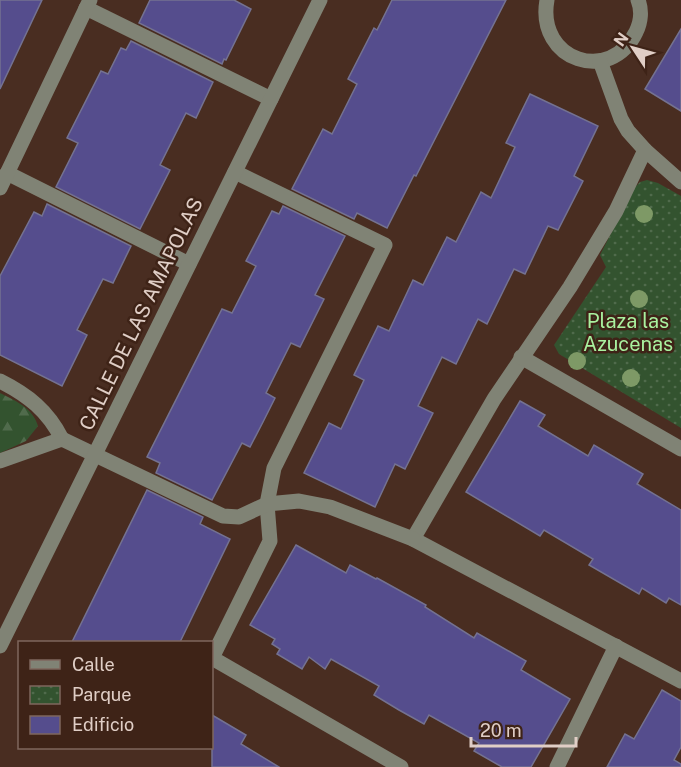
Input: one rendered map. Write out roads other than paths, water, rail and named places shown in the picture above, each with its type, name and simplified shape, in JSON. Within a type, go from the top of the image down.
[{"type":"street","name":"CALLE DE LAS AMAPOLAS","points":[[0,646],[320,0]]},
{"type":"street","points":[[547,0],[545,14],[548,31],[556,45],[584,61],[600,61],[618,54],[632,41],[640,24],[639,0]]},
{"type":"street","points":[[0,188],[88,4],[271,99]]},
{"type":"street","points":[[600,61],[628,131],[681,183]]},
{"type":"street","points":[[413,539],[494,399],[599,240],[616,211],[645,150]]},
{"type":"street","points":[[213,656],[270,541],[267,504],[274,468],[385,245],[235,172]]},
{"type":"street","points":[[7,173],[189,264]]},
{"type":"street","points":[[521,357],[681,449]]},
{"type":"street","points":[[0,381],[38,404],[55,425],[62,439],[223,516],[239,517],[267,504],[299,501],[330,507],[413,539],[681,681]]},
{"type":"street","points":[[0,460],[62,439]]},
{"type":"street","points":[[557,767],[616,646]]},
{"type":"street","points":[[213,659],[401,767]]},
{"type":"park label","name":"Plaza las Azucenas","points":[[628,332]]}]
